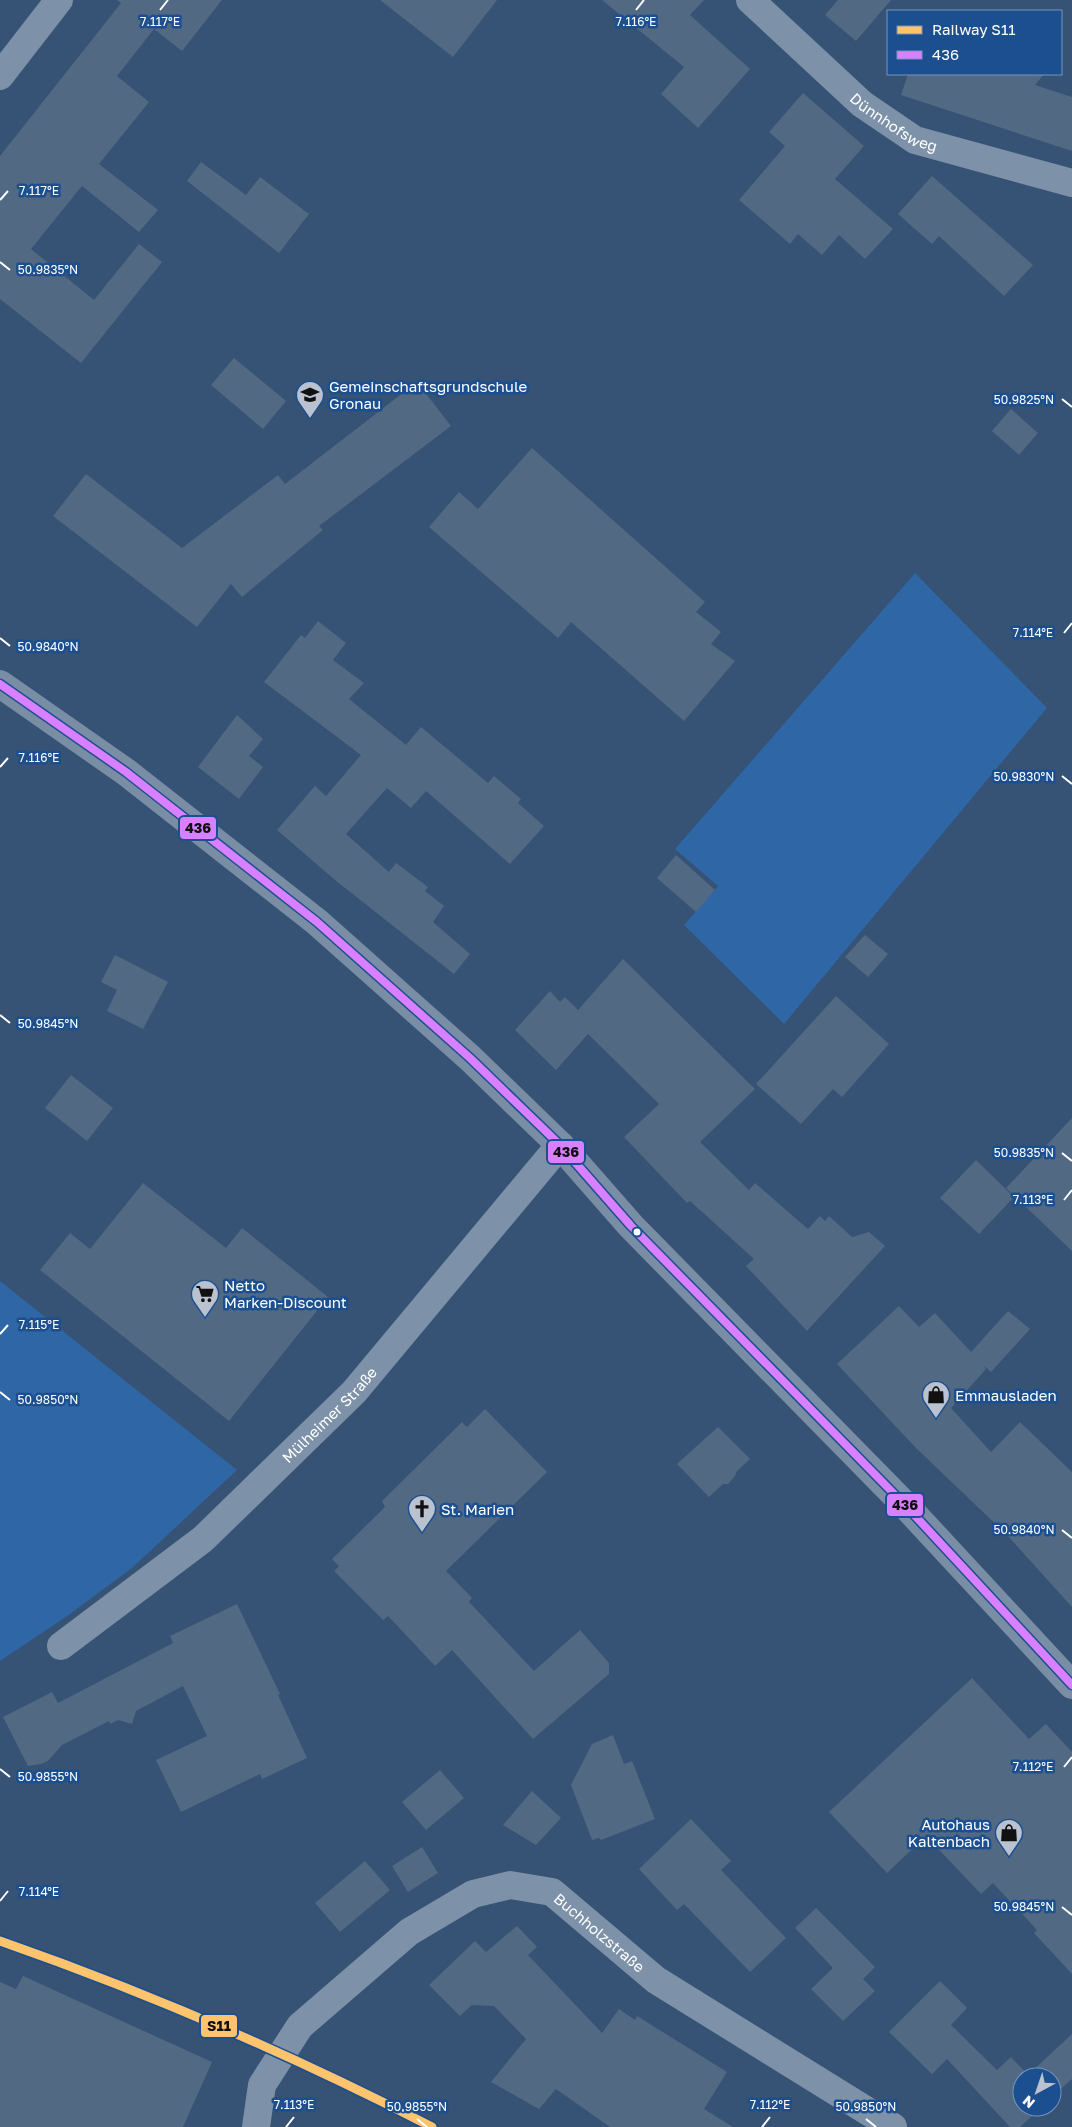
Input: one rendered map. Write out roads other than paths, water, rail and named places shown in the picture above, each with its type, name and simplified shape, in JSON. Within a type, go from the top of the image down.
[{"type":"main road","points":[[0,684],[126,772],[317,922],[470,1058],[560,1145],[630,1226],[906,1506],[1072,1685]]},
{"type":"street","points":[[0,76],[59,0]]},
{"type":"street","name":"Dünnhofsweg","points":[[750,0],[862,104],[916,140],[1072,183]]},
{"type":"street","name":"Mülheimer Straße","points":[[61,1646],[203,1539],[354,1392],[560,1145]]},
{"type":"street","name":"Buchholzstraße","points":[[256,2127],[262,2085],[300,2026],[409,1932],[473,1894],[510,1885],[552,1892],[656,1980],[893,2127]]},
{"type":"rail line","name":"S11","points":[[0,1941],[111,1982],[219,2026],[379,2100],[432,2127]]},
{"type":"place","name":"Gemeinschaftsgrundschule Gronau","points":[[310,419]]},
{"type":"place","name":"Netto Marken-Discount","points":[[205,1318]]},
{"type":"place","name":"Emmausladen","points":[[936,1419]]},
{"type":"place","name":"St. Marien","points":[[422,1533]]},
{"type":"place","name":"Autohaus Kaltenbach","points":[[1009,1857]]}]
